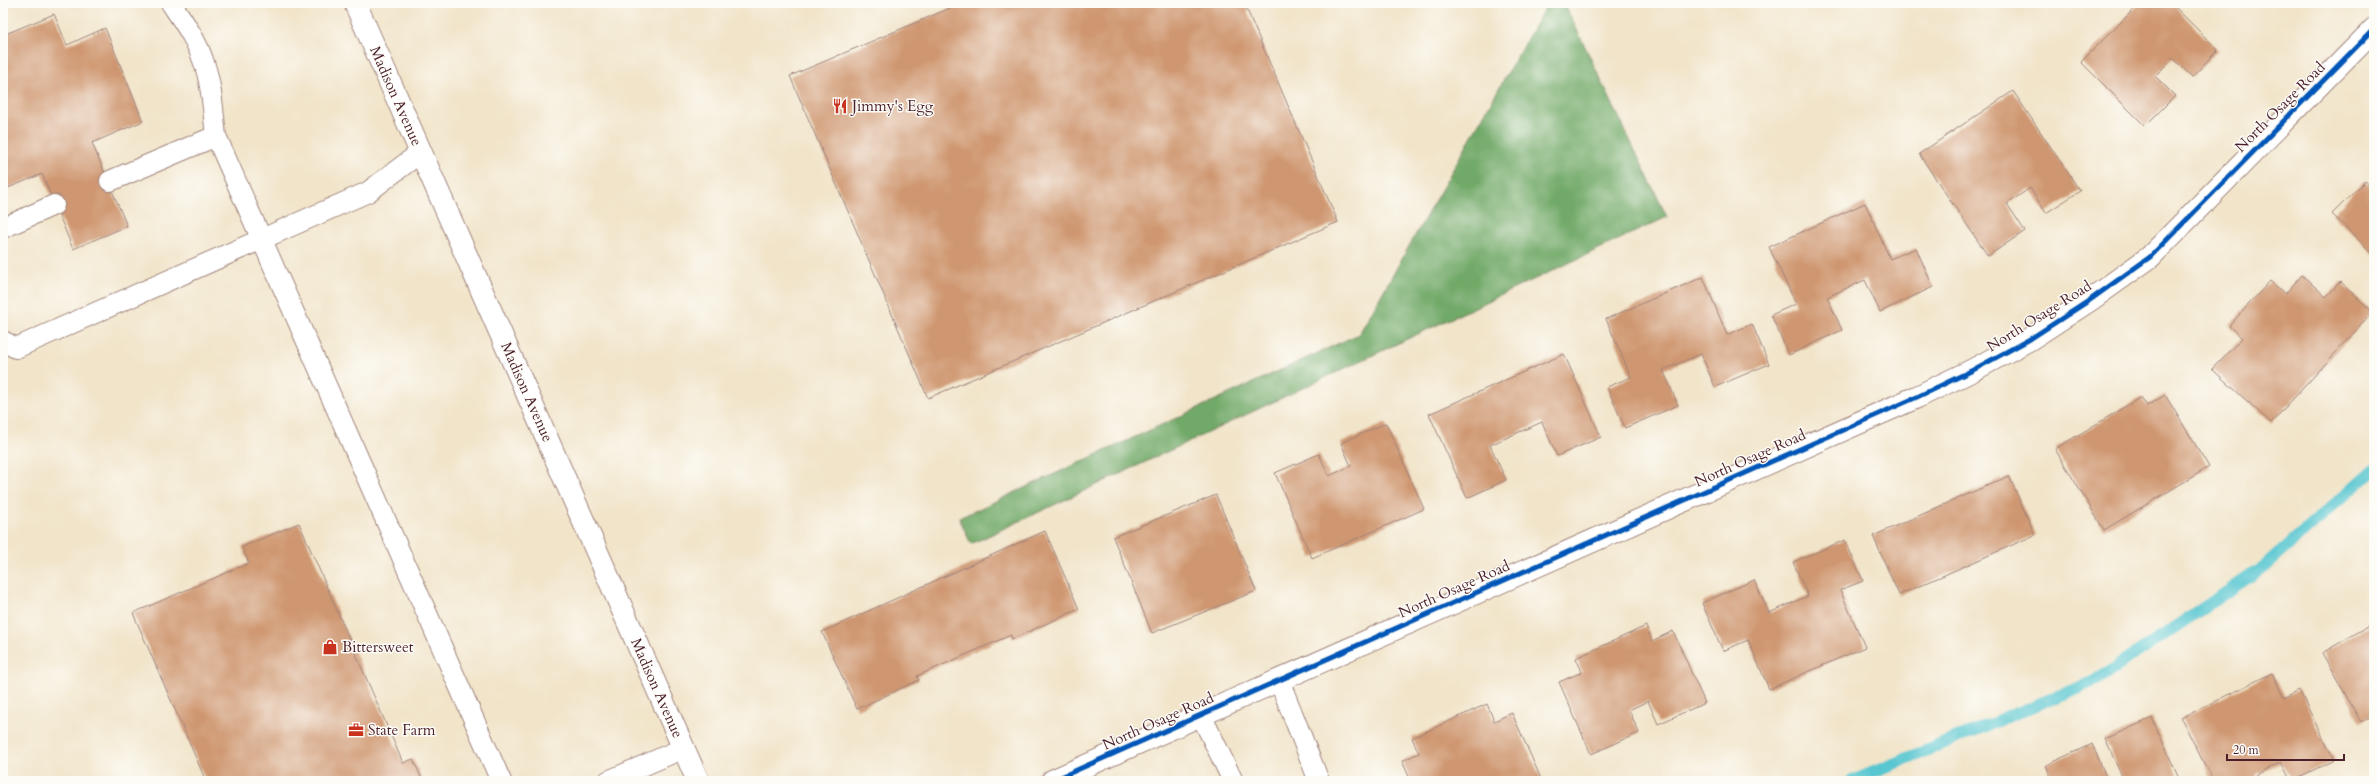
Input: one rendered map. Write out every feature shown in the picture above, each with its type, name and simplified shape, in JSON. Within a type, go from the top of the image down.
[{"type":"street","name":"Madison Avenue","points":[[355,3],[698,781]]},
{"type":"street","name":"North Osage Road","points":[[1052,781],[1917,397],[1973,370],[2030,339],[2090,300],[2150,257],[2374,29]]},
{"type":"lane","points":[[171,3],[187,25],[203,60],[211,95],[216,136],[263,239],[501,781]]},
{"type":"lane","points":[[110,181],[216,136]]},
{"type":"lane","points":[[3,341],[16,348],[368,192],[421,152]]},
{"type":"lane","points":[[3,228],[54,206]]},
{"type":"lane","points":[[1279,680],[1319,781]]},
{"type":"lane","points":[[1202,714],[1233,781]]},
{"type":"lane","points":[[608,781],[684,748]]},
{"type":"green space","points":[[1564,3],[1667,217],[971,544],[959,518],[1359,334],[1544,9]]},
{"type":"building","points":[[962,3],[1244,3],[1338,222],[928,398],[790,76]]},
{"type":"building","points":[[2140,3],[2171,3],[2218,50],[2192,77],[2173,58],[2155,76],[2175,96],[2145,126],[2081,62]]},
{"type":"building","points":[[54,14],[67,45],[105,28],[143,121],[92,143],[127,226],[73,249],[42,174],[3,190],[3,35]]},
{"type":"building","points":[[2013,91],[2080,191],[2046,213],[2030,188],[2007,204],[2025,231],[1988,256],[1919,154]]},
{"type":"building","points":[[2365,181],[2374,189],[2374,255],[2332,214]]},
{"type":"building","points":[[1865,203],[1890,259],[1916,248],[1933,287],[1880,312],[1865,280],[1827,297],[1842,330],[1789,355],[1771,315],[1796,304],[1769,247]]},
{"type":"building","points":[[2302,275],[2326,297],[2340,282],[2373,312],[2271,423],[2212,369],[2242,338],[2229,326],[2270,281],[2285,294]]},
{"type":"building","points":[[1703,277],[1727,335],[1752,324],[1769,364],[1715,387],[1701,354],[1663,370],[1678,405],[1625,428],[1607,387],[1631,377],[1606,319]]},
{"type":"building","points":[[1564,354],[1601,437],[1557,456],[1542,422],[1490,445],[1506,480],[1467,498],[1429,414]]},
{"type":"building","points":[[2165,395],[2209,467],[2104,530],[2055,449],[2141,397],[2147,406]]},
{"type":"building","points":[[1386,423],[1424,509],[1312,558],[1275,473],[1319,454],[1329,476],[1351,466],[1341,443]]},
{"type":"building","points":[[2009,476],[2035,535],[1899,595],[1873,536]]},
{"type":"building","points":[[1216,495],[1256,591],[1152,633],[1113,537]]},
{"type":"building","points":[[299,523],[403,763],[413,759],[423,781],[206,781],[133,613],[249,563],[242,547]]},
{"type":"building","points":[[1045,531],[1079,609],[1012,639],[1011,635],[917,676],[919,680],[857,709],[822,632]]},
{"type":"building","points":[[1845,540],[1863,581],[1840,590],[1865,647],[1769,689],[1748,640],[1723,651],[1702,603],[1754,580],[1769,613],[1808,596],[1793,562]]},
{"type":"building","points":[[2374,623],[2374,714],[2361,722],[2322,653]]},
{"type":"building","points":[[1646,626],[1652,641],[1673,631],[1705,703],[1658,724],[1648,701],[1629,710],[1639,733],[1591,754],[1559,682],[1582,672],[1576,658]]},
{"type":"building","points":[[2272,673],[2284,698],[2299,690],[2334,760],[2291,781],[2281,762],[2256,775],[2259,781],[2213,781],[2181,718]]},
{"type":"building","points":[[1487,704],[1494,721],[1512,713],[1542,781],[1411,781],[1402,761],[1419,753],[1412,738]]},
{"type":"building","points":[[2152,718],[2180,781],[2124,781],[2105,739]]},
{"type":"building","points":[[2092,744],[2108,781],[2053,781],[2046,765]]},
{"type":"waterway","points":[[1852,781],[2097,680],[2265,566],[2374,469]]},
{"type":"cycle path","points":[[1052,781],[1917,397],[1973,370],[2030,339],[2090,300],[2150,257],[2374,29]]},
{"type":"place","name":"Jimmy's Egg","points":[[840,106]]},
{"type":"place","name":"Bittersweet","points":[[330,647]]},
{"type":"place","name":"State Farm","points":[[356,730]]}]
